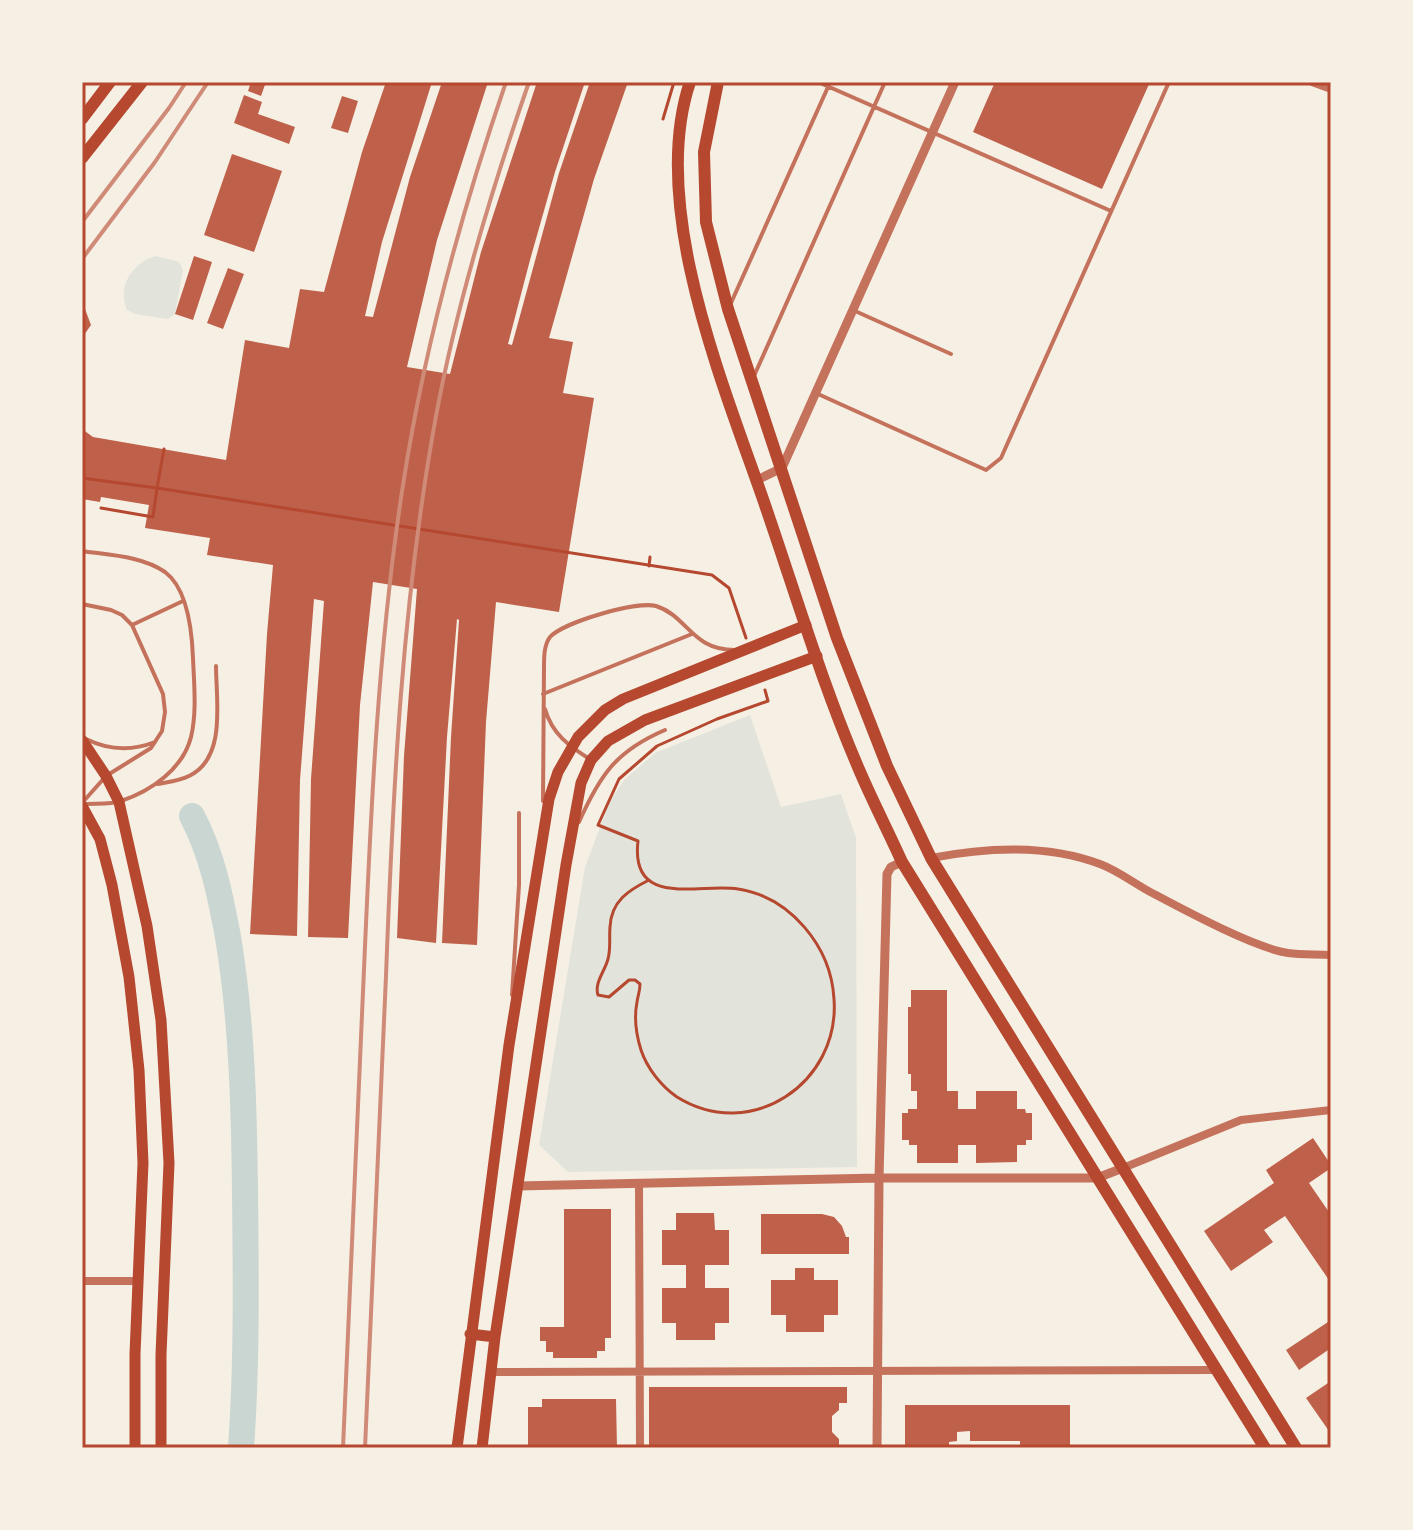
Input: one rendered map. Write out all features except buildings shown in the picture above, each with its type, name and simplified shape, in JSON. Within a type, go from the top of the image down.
[{"type":"main road","points":[[82,119],[110,82]]},
{"type":"main road","points":[[82,158],[142,82]]},
{"type":"main road","points":[[690,82],[678,144],[681,218],[693,287],[806,625],[861,773],[902,862],[1265,1448]]},
{"type":"main road","points":[[718,82],[704,152],[706,222],[728,309],[842,653],[887,766],[931,858],[1296,1448]]},
{"type":"main road","points":[[457,1448],[509,1045],[553,786],[571,747],[591,723],[623,699],[747,645],[806,625]]},
{"type":"main road","points":[[482,1448],[495,1337],[570,843],[578,796],[591,760],[608,741],[630,727],[817,656]]},
{"type":"main road","points":[[82,738],[119,802],[147,926],[165,1068],[169,1163],[161,1355],[161,1448]]},
{"type":"main road","points":[[82,804],[100,839],[112,885],[135,1023],[143,1163],[135,1448]]},
{"type":"main road","points":[[470,1334],[495,1337]]},
{"type":"street","points":[[757,480],[782,468],[955,82]]},
{"type":"street","points":[[1312,82],[1331,89]]},
{"type":"street","points":[[931,858],[1003,849],[1064,853],[1103,864],[1155,894],[1257,944],[1286,953],[1331,955]]},
{"type":"street","points":[[877,1448],[879,1178],[887,874],[891,867],[902,862]]},
{"type":"street","points":[[518,1186],[879,1178],[1097,1178],[1241,1120],[1331,1110]]},
{"type":"street","points":[[639,1184],[640,1448]]},
{"type":"street","points":[[82,1281],[138,1281]]},
{"type":"street","points":[[491,1372],[1217,1370]]},
{"type":"lane","points":[[818,82],[1111,211]]},
{"type":"lane","points":[[752,382],[885,82]]},
{"type":"lane","points":[[816,393],[986,470],[1001,458],[1169,82]]},
{"type":"lane","points":[[728,309],[828,87]]},
{"type":"lane","points":[[853,310],[951,354]]},
{"type":"lane","points":[[82,551],[125,557],[148,564],[174,582],[192,631],[193,728],[186,752],[170,773],[156,784],[119,802],[82,804]]},
{"type":"lane","points":[[132,625],[183,601]]},
{"type":"lane","points":[[82,604],[111,610],[132,625],[163,694],[165,723],[157,741],[138,758],[106,776],[82,804]]},
{"type":"lane","points":[[542,842],[545,765],[543,694],[547,641],[553,634],[619,608],[643,604],[667,611],[692,634],[711,646],[747,645]]},
{"type":"lane","points":[[543,694],[692,634]]},
{"type":"lane","points":[[156,784],[188,777],[209,757],[215,733],[216,666]]},
{"type":"lane","points":[[543,694],[551,726],[571,747],[591,760]]},
{"type":"lane","points":[[570,843],[593,792],[614,761],[637,744],[665,730]]},
{"type":"lane","points":[[82,738],[113,747],[137,747],[157,741]]},
{"type":"lane","points":[[509,1045],[519,885],[519,813]]},
{"type":"path","points":[[663,119],[674,82]]},
{"type":"path","points":[[101,508],[153,517],[164,449]]},
{"type":"path","points":[[82,478],[712,575],[729,588],[747,645]]},
{"type":"path","points":[[649,566],[650,557]]},
{"type":"path","points":[[649,880],[624,894],[613,910],[609,929],[610,950],[605,970],[597,984],[598,995],[609,997],[629,980],[640,984],[636,1028],[641,1052],[669,1092],[690,1105],[714,1113],[738,1114],[763,1109],[785,1098],[804,1082],[817,1064],[828,1044],[833,1022],[831,978],[818,947],[796,918],[765,897],[728,887],[662,888],[649,880],[640,869],[638,841],[598,825],[619,779],[657,746],[717,719],[768,701],[763,686]]},
{"type":"shaded area","points":[[156,256],[179,262],[183,270],[175,314],[168,319],[135,314],[127,310],[124,301],[125,284],[129,277],[140,264]]},
{"type":"shaded area","points":[[750,715],[781,807],[841,794],[856,838],[857,1167],[568,1172],[539,1145],[585,867],[609,803],[624,780],[655,753]]},
{"type":"waterway","points":[[192,816],[210,860],[222,905],[233,969],[239,1032],[246,1256],[241,1448]]},
{"type":"railway","points":[[82,222],[186,82]]},
{"type":"railway","points":[[82,259],[155,162],[208,82]]},
{"type":"railway","points":[[343,1448],[373,787],[394,545],[433,332],[459,231],[506,82]]},
{"type":"railway","points":[[365,1448],[392,835],[401,695],[415,556],[436,416],[454,331],[488,206],[529,82]]}]
